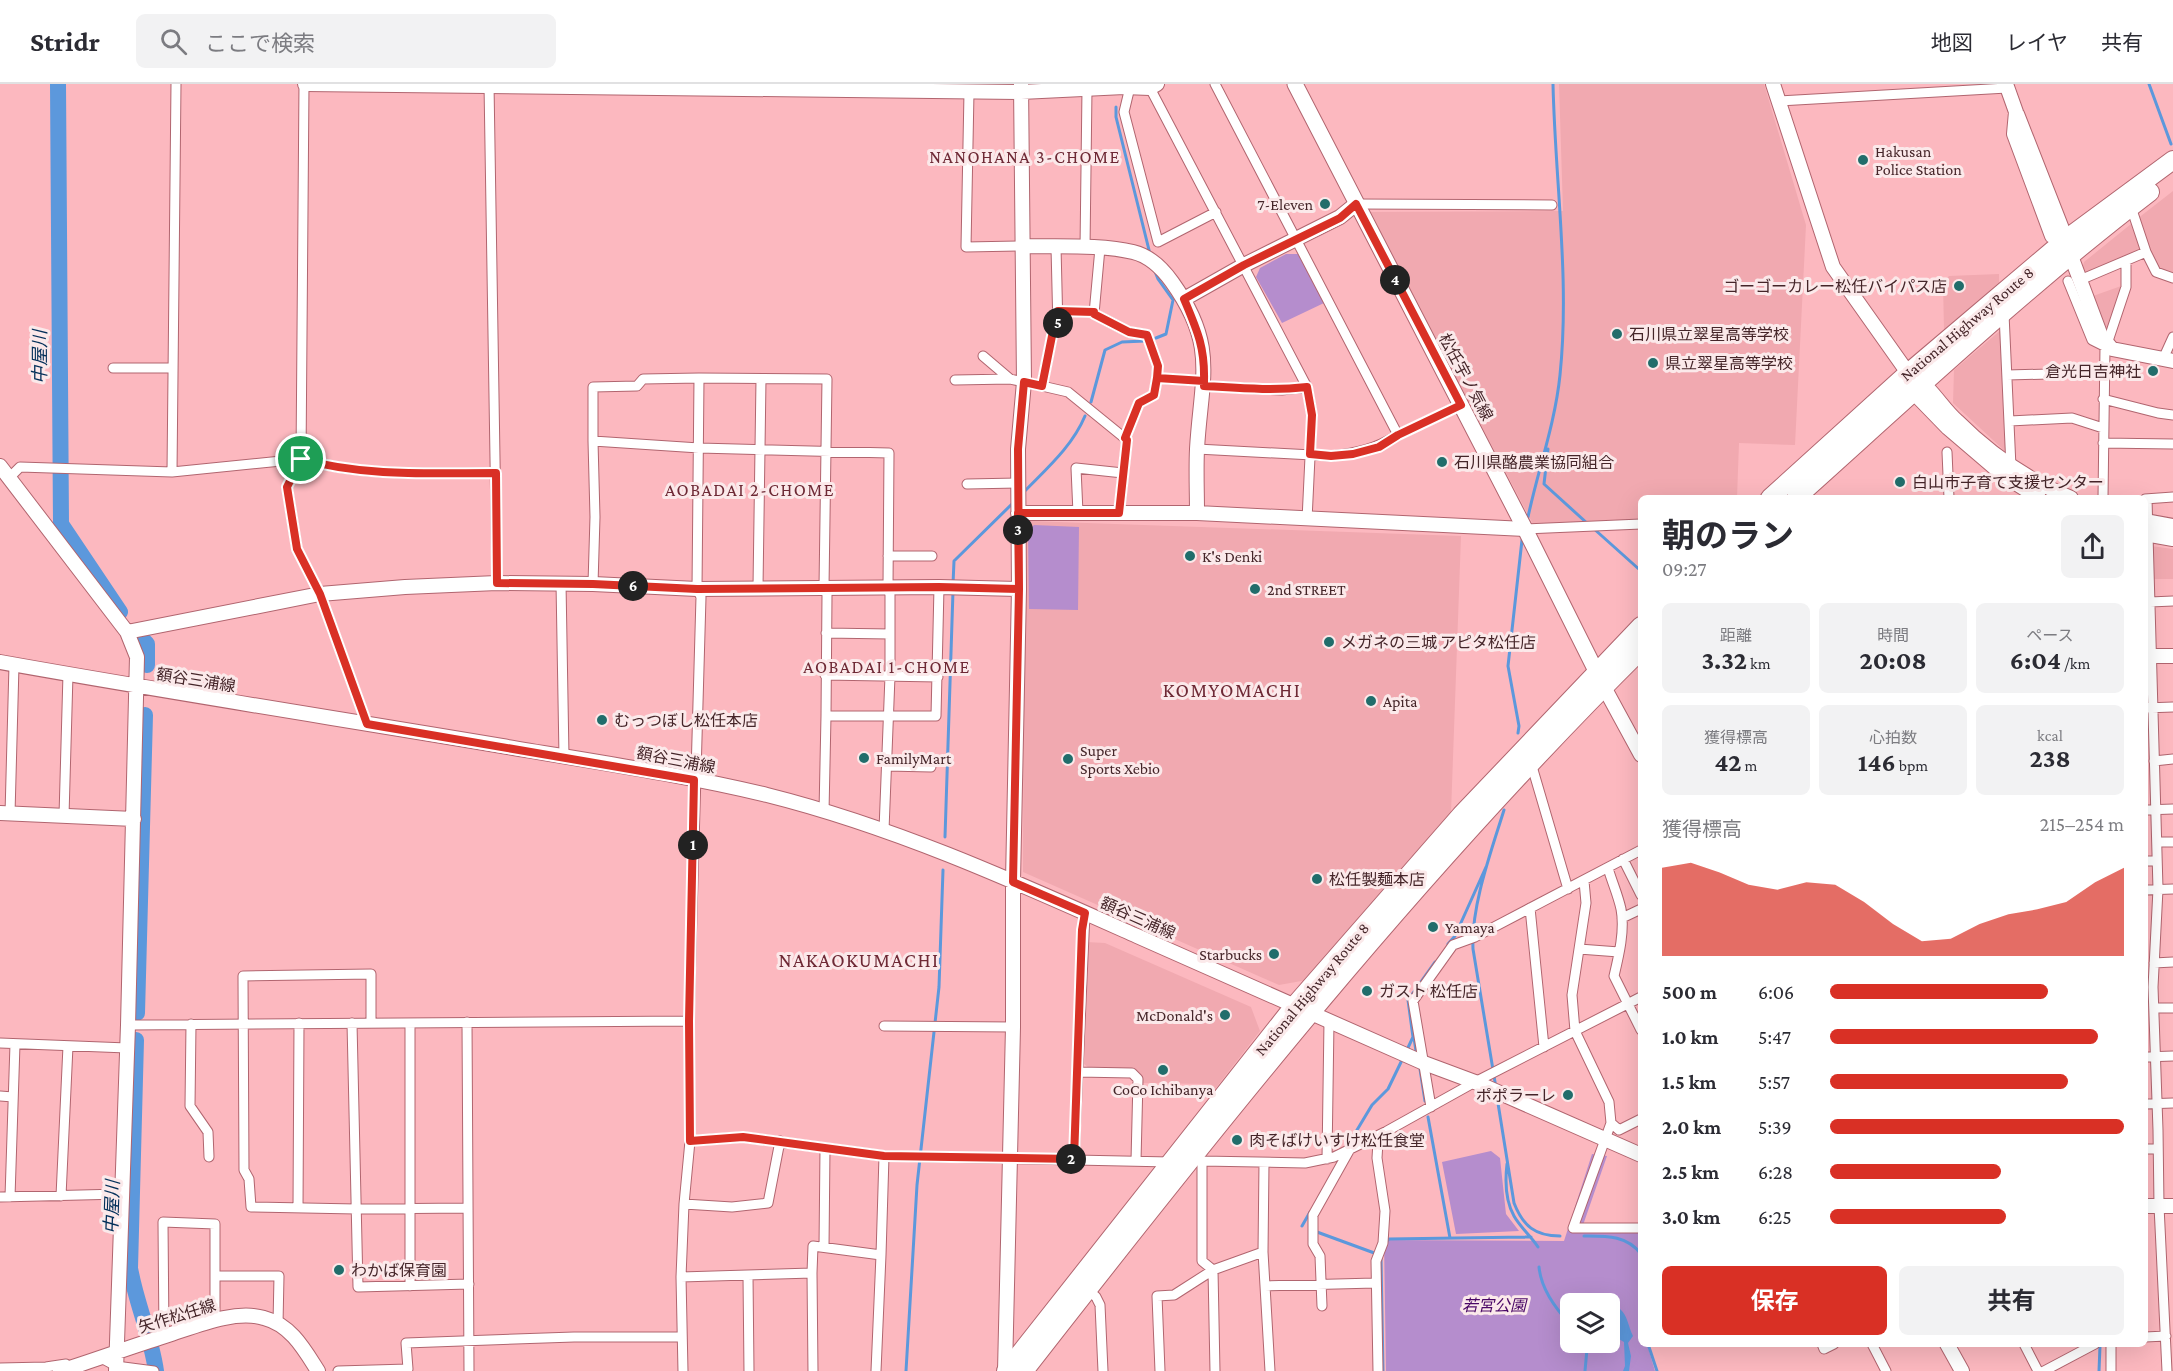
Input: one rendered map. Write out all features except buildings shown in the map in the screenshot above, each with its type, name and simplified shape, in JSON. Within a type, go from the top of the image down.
[{"type":"highway","name":"National Highway Route 8","points":[[1773,495],[1908,373],[2063,244],[2173,160]]},
{"type":"highway","name":"National Highway Route 8","points":[[1800,495],[2004,312],[2063,244],[2131,207],[2173,175]]},
{"type":"highway","name":"National Highway Route 8","points":[[1005,1371],[1170,1162],[1303,1009],[1531,763],[1638,630]]},
{"type":"highway","name":"National Highway Route 8","points":[[1024,1371],[1198,1158],[1346,949],[1461,815],[1600,679],[1638,652]]},
{"type":"main road","name":"松任宇ノ気線","points":[[1295,84],[1600,679]]},
{"type":"street","points":[[172,472],[177,84]]},
{"type":"street","points":[[367,724],[320,594],[297,549],[287,487],[301,459],[304,84],[886,87],[969,92],[1021,88],[1154,86],[1216,212],[1307,387],[1312,415],[1307,520]]},
{"type":"street","points":[[1215,84],[1398,435]]},
{"type":"street","points":[[1773,84],[1833,267],[1919,388],[1970,449],[2029,495]]},
{"type":"street","points":[[489,85],[497,583]]},
{"type":"street","points":[[1779,101],[2007,86],[2074,280],[2108,347],[2168,360],[2173,337]]},
{"type":"street","points":[[1130,87],[1124,112],[1158,242],[1216,212]]},
{"type":"street","points":[[1005,1371],[1013,1027],[1013,882],[1019,589],[1018,449],[1024,382],[1021,88]]},
{"type":"street","points":[[1085,248],[1087,88]]},
{"type":"street","points":[[969,92],[966,247],[1100,248],[1135,252],[1155,262],[1163,269],[1184,299],[1201,339],[1204,364],[1197,449],[1197,513]]},
{"type":"street","points":[[1184,299],[1244,265],[1340,218],[1356,204],[1552,205]]},
{"type":"street","points":[[2131,207],[2146,252],[2156,272],[2173,278]]},
{"type":"street","points":[[1042,386],[1053,331],[1058,329],[1056,247]]},
{"type":"street","points":[[1094,312],[1100,248]]},
{"type":"street","points":[[2074,280],[2146,252]]},
{"type":"street","points":[[2103,495],[2103,399],[2108,347],[2126,287],[2126,261]]},
{"type":"street","points":[[1058,311],[1094,312],[1129,332],[1147,335],[1158,366],[1154,395],[1139,403],[1125,438]]},
{"type":"street","points":[[2004,312],[2011,467]]},
{"type":"street","points":[[983,356],[1010,379]]},
{"type":"street","points":[[113,368],[173,368]]},
{"type":"street","points":[[2007,375],[2049,374]]},
{"type":"street","points":[[683,1371],[681,1277],[684,1204],[690,1141],[689,1021],[694,780],[701,597],[697,589],[699,378]]},
{"type":"street","points":[[1157,378],[1282,390],[1307,387]]},
{"type":"street","points":[[593,584],[595,517],[592,387],[637,386],[643,379],[827,379],[824,587],[827,595],[825,812]]},
{"type":"street","points":[[759,587],[760,379]]},
{"type":"street","points":[[955,380],[1010,379],[1068,392],[1125,438],[1127,440],[1119,513]]},
{"type":"street","points":[[1919,388],[1979,443],[2011,467],[2064,495]]},
{"type":"street","points":[[2103,399],[2173,415]]},
{"type":"street","points":[[1197,449],[1331,456],[1353,454],[1379,447],[1398,435],[1461,405]]},
{"type":"street","points":[[2010,421],[2072,418],[2103,428]]},
{"type":"street","points":[[593,441],[699,448],[889,453],[890,676],[884,830]]},
{"type":"street","points":[[2103,443],[2173,444]]},
{"type":"street","points":[[1947,452],[1949,495]]},
{"type":"street","points":[[154,1371],[116,1363],[128,1024],[137,657],[127,632],[4,472],[21,467],[68,467],[172,472],[301,459],[372,472],[496,473]]},
{"type":"street","points":[[1078,513],[1076,464],[1124,473]]},
{"type":"street","points":[[967,484],[1078,513],[1197,513],[1525,529],[1638,524]]},
{"type":"street","points":[[2148,499],[2173,497]]},
{"type":"street","points":[[2148,528],[2173,526]]},
{"type":"street","points":[[2148,529],[2173,539]]},
{"type":"street","points":[[888,556],[932,556]]},
{"type":"street","points":[[2148,565],[2149,707],[2154,760],[2158,890],[2150,937],[2154,963],[2149,987],[2154,1008],[2150,1057],[2157,1104],[2158,1149],[2152,1206],[2166,1336],[2167,1371]]},
{"type":"street","points":[[127,632],[320,594],[405,587],[561,583],[697,589],[947,587],[1019,589]]},
{"type":"street","points":[[561,583],[564,757]]},
{"type":"street","points":[[826,716],[936,716],[947,587]]},
{"type":"street","points":[[2150,602],[2173,602]]},
{"type":"street","points":[[826,633],[890,634]]},
{"type":"street","points":[[2148,656],[2173,656]]},
{"type":"street","points":[[7,664],[5,814],[134,819]]},
{"type":"street","name":"額谷三浦線","points":[[7,664],[694,780],[767,795],[825,812],[884,830],[1013,882],[1405,1055],[1474,1082],[1638,1154]]},
{"type":"street","points":[[64,816],[68,674]]},
{"type":"street","points":[[825,675],[938,677]]},
{"type":"street","points":[[1600,679],[1636,735]]},
{"type":"street","points":[[2149,707],[2173,707]]},
{"type":"street","points":[[2154,760],[2173,759]]},
{"type":"street","points":[[1531,763],[1568,889]]},
{"type":"street","points":[[887,766],[931,767]]},
{"type":"street","points":[[2148,810],[2173,809]]},
{"type":"street","points":[[2157,842],[2173,842]]},
{"type":"street","points":[[1431,1107],[1413,1000],[1453,945],[1584,881],[1638,852]]},
{"type":"street","points":[[1623,859],[1638,889]]},
{"type":"street","points":[[2148,861],[2157,861]]},
{"type":"street","points":[[1608,868],[1622,918],[1614,976],[1638,1024]]},
{"type":"street","points":[[1584,881],[1586,903],[1572,995],[1575,1031],[1609,1102],[1611,1123],[1573,1228],[1638,1228]]},
{"type":"street","points":[[2148,890],[2173,889]]},
{"type":"street","points":[[1530,908],[1544,1047]]},
{"type":"street","points":[[1622,918],[1638,910]]},
{"type":"street","points":[[1074,1159],[1082,930],[1085,913]]},
{"type":"street","points":[[1579,949],[1619,952]]},
{"type":"street","points":[[2154,963],[2173,962]]},
{"type":"street","points":[[371,1023],[371,974],[243,976],[244,1170],[249,1179],[251,1207],[467,1208]]},
{"type":"street","points":[[1215,1371],[1213,1270],[1202,1261],[1198,1158],[1305,1164],[1327,1159],[1387,1131],[1474,1082],[1638,998]]},
{"type":"street","points":[[2154,1008],[2173,1008]]},
{"type":"street","points":[[128,1024],[689,1021]]},
{"type":"street","points":[[1327,1159],[1329,1021]]},
{"type":"street","points":[[467,1022],[469,1371]]},
{"type":"street","points":[[298,1208],[299,1023]]},
{"type":"street","points":[[352,1023],[358,1287],[469,1284]]},
{"type":"street","points":[[410,1023],[410,1286]]},
{"type":"street","points":[[191,1024],[190,1106],[208,1132],[209,1157]]},
{"type":"street","points":[[884,1026],[1013,1027]]},
{"type":"street","points":[[0,1043],[127,1048]]},
{"type":"street","points":[[15,1044],[11,1161],[5,1197],[122,1194]]},
{"type":"street","points":[[61,1196],[68,1046]]},
{"type":"street","points":[[2150,1057],[2173,1056]]},
{"type":"street","points":[[1078,1072],[1132,1072],[1137,1079],[1136,1161]]},
{"type":"street","points":[[0,1096],[13,1097]]},
{"type":"street","points":[[2148,1104],[2173,1103]]},
{"type":"street","points":[[1611,1123],[1619,1130],[1638,1120]]},
{"type":"street","points":[[1378,1371],[1375,1283],[1376,1261],[1383,1244],[1385,1211],[1377,1158],[1378,1142],[1387,1131]]},
{"type":"street","points":[[690,1141],[743,1137],[884,1156],[1170,1162]]},
{"type":"street","points":[[684,1204],[732,1208],[768,1203],[780,1141]]},
{"type":"street","points":[[1322,1306],[1320,1256],[1313,1244],[1312,1215],[1351,1147]]},
{"type":"street","points":[[824,1247],[825,1148]]},
{"type":"street","points":[[2148,1149],[2158,1149]]},
{"type":"street","points":[[876,1371],[884,1156]]},
{"type":"street","points":[[0,1161],[11,1161]]},
{"type":"street","points":[[1264,1163],[1263,1252],[1270,1371]]},
{"type":"street","points":[[2152,1206],[2173,1206]]},
{"type":"street","points":[[162,1337],[163,1222],[216,1224],[215,1320]]},
{"type":"street","points":[[813,1371],[813,1246],[881,1255]]},
{"type":"street","points":[[1160,1371],[1157,1296],[1174,1295],[1213,1270],[1263,1252]]},
{"type":"street","points":[[681,1277],[812,1273]]},
{"type":"street","points":[[215,1276],[279,1276],[278,1324]]},
{"type":"street","points":[[748,1276],[749,1371]]},
{"type":"street","points":[[1265,1286],[1375,1283]]},
{"type":"street","points":[[1088,1290],[1096,1297],[1100,1305],[1103,1371]]},
{"type":"street","name":"矢作松任線","points":[[60,1371],[101,1358],[116,1363],[146,1342],[215,1320],[247,1316],[264,1318],[287,1329],[296,1338],[318,1371]]},
{"type":"street","points":[[338,1371],[408,1369],[406,1343],[682,1336]]},
{"type":"street","points":[[2148,1337],[2166,1336]]},
{"type":"street","points":[[1874,1347],[1886,1371]]},
{"type":"street","points":[[1949,1347],[1962,1371]]},
{"type":"street","points":[[2026,1347],[2038,1371]]},
{"type":"street","points":[[2044,1371],[2089,1347]]},
{"type":"street","points":[[2111,1347],[2111,1371]]},
{"type":"street","points":[[0,1368],[46,1367],[101,1358]]},
{"type":"shaded area","name":"石川県立翠星高等学校","points":[[1559,84],[1764,84],[1806,225],[1795,445],[1739,443],[1737,495],[1638,495],[1638,519],[1534,526],[1369,212],[1563,211]]},
{"type":"shaded area","points":[[2173,191],[2173,275],[2158,270],[2137,219]]},
{"type":"shaded area","points":[[2131,224],[2141,251],[2086,274],[2084,262]]},
{"type":"shaded area","name":"ゴーゴーカレー松任バイパス店","points":[[1999,274],[1999,284],[1944,331],[1943,283],[1949,276]]},
{"type":"shaded area","points":[[2124,285],[2107,332],[2099,317],[2093,296]]},
{"type":"shaded area","points":[[2002,329],[2007,453],[1953,403],[1954,370]]},
{"type":"shaded area","points":[[1029,521],[1461,536],[1451,813],[1307,980],[1279,985],[1023,872],[1024,525]]},
{"type":"shaded area","points":[[2151,546],[2173,549],[2173,579],[2153,579]]},
{"type":"shaded area","points":[[1086,942],[1105,943],[1251,1007],[1260,1031],[1215,1089],[1210,1084],[1141,1083],[1141,1075],[1134,1070],[1090,1069],[1083,1063]]},
{"type":"green space","points":[[1286,254],[1298,254],[1324,303],[1282,323],[1256,277],[1260,268]]},
{"type":"green space","points":[[1034,525],[1079,527],[1078,610],[1029,609],[1028,531]]},
{"type":"green space","points":[[1491,1151],[1500,1158],[1506,1214],[1519,1231],[1456,1234],[1442,1162]]},
{"type":"green space","name":"若宮公園","points":[[1592,1154],[1607,1156],[1582,1228],[1588,1233],[1638,1233],[1638,1347],[1648,1347],[1655,1371],[1386,1371],[1384,1240],[1564,1241]]},
{"type":"water","points":[[1620,1309],[1625,1315],[1633,1336],[1628,1343],[1631,1356],[1629,1371],[1623,1371],[1625,1366],[1624,1342],[1620,1340]]},
{"type":"waterway","name":"中屋川","points":[[58,84],[61,524],[120,612]]},
{"type":"waterway","points":[[1528,517],[1558,393],[1563,339],[1563,266],[1553,84]]},
{"type":"waterway","points":[[2149,84],[2171,144]]},
{"type":"waterway","points":[[1116,107],[1116,117],[1150,254]]},
{"type":"waterway","points":[[1154,269],[1158,279],[1173,300],[1166,334],[1156,338]]},
{"type":"waterway","points":[[1091,402],[1105,350],[1122,342],[1145,341]]},
{"type":"waterway","points":[[1023,493],[1066,448],[1085,416]]},
{"type":"waterway","points":[[1548,449],[1544,484],[1588,524]]},
{"type":"waterway","points":[[953,584],[954,561],[1014,502]]},
{"type":"waterway","points":[[1593,528],[1638,568]]},
{"type":"waterway","points":[[1518,733],[1519,726],[1508,666],[1522,540]]},
{"type":"waterway","points":[[945,837],[953,591]]},
{"type":"waterway","name":"中屋川","points":[[142,639],[147,644],[147,665]]},
{"type":"waterway","name":"中屋川","points":[[137,1013],[145,715]]},
{"type":"waterway","points":[[1496,1088],[1473,949],[1473,932],[1483,879],[1504,810]]},
{"type":"waterway","points":[[1448,944],[1455,936],[1486,867]]},
{"type":"waterway","points":[[906,1371],[917,1185],[939,987],[943,870]]},
{"type":"waterway","points":[[1406,1052],[1413,1037],[1408,1000],[1435,962]]},
{"type":"waterway","points":[[1414,1038],[1416,1051]]},
{"type":"waterway","name":"中屋川","points":[[136,1040],[130,1268],[156,1371]]},
{"type":"waterway","points":[[1351,1140],[1372,1105],[1388,1089],[1403,1058]]},
{"type":"waterway","points":[[1420,1069],[1425,1101]]},
{"type":"waterway","points":[[1497,1097],[1514,1203],[1521,1218],[1531,1228],[1551,1236],[1560,1236]]},
{"type":"waterway","points":[[1428,1117],[1450,1238]]},
{"type":"waterway","points":[[1507,1164],[1506,1190],[1511,1210],[1538,1247]]},
{"type":"waterway","points":[[1302,1226],[1310,1212]]},
{"type":"waterway","points":[[1317,1232],[1377,1254]]},
{"type":"waterway","points":[[1584,1236],[1616,1238],[1629,1243],[1638,1251]]},
{"type":"waterway","points":[[1385,1243],[1389,1239],[1531,1237]]},
{"type":"waterway","points":[[1381,1258],[1383,1371]]},
{"type":"waterway","points":[[1539,1267],[1543,1283],[1560,1312]]},
{"type":"waterway","points":[[1649,1347],[1657,1371]]},
{"type":"waterway","points":[[2099,1371],[2100,1347]]},
{"type":"waterway","points":[[1585,1371],[1587,1353]]},
{"type":"place","name":"Hakusan Police Station","points":[[1863,160]]},
{"type":"place","name":"7-Eleven","points":[[1325,204]]},
{"type":"place","name":"ゴーゴーカレー松任バイパス店","points":[[1959,286]]},
{"type":"place","name":"石川県立翠星高等学校","points":[[1617,334]]},
{"type":"place","name":"県立翠星高等学校","points":[[1653,363]]},
{"type":"place","name":"倉光日吉神社","points":[[2153,371]]},
{"type":"place","name":"石川県酪農業協同組合","points":[[1442,462]]},
{"type":"place","name":"白山市子育て支援センター","points":[[1900,482]]},
{"type":"place","name":"K's Denki","points":[[1190,556]]},
{"type":"place","name":"2nd STREET","points":[[1255,589]]},
{"type":"place","name":"メガネの三城 アピタ松任店","points":[[1329,642]]},
{"type":"place","name":"Apita","points":[[1371,701]]},
{"type":"place","name":"むっつぼし松任本店","points":[[602,720]]},
{"type":"place","name":"FamilyMart","points":[[864,758]]},
{"type":"place","name":"Super Sports Xebio","points":[[1068,759]]},
{"type":"place","name":"松任製麺本店","points":[[1317,879]]},
{"type":"place","name":"Yamaya","points":[[1433,927]]},
{"type":"place","name":"Starbucks","points":[[1274,954]]},
{"type":"place","name":"ガスト 松任店","points":[[1367,991]]},
{"type":"place","name":"McDonald's","points":[[1225,1015]]},
{"type":"place","name":"CoCo Ichibanya","points":[[1163,1070]]},
{"type":"place","name":"ポポラーレ","points":[[1568,1095]]},
{"type":"place","name":"肉そばけいすけ松任食堂","points":[[1237,1140]]},
{"type":"place","name":"わかば保育園","points":[[339,1270]]},
{"type":"district","name":"NANOHANA 3-CHOME","points":[[1025,157]]},
{"type":"district","name":"AOBADAI 2-CHOME","points":[[750,490]]},
{"type":"district","name":"AOBADAI 1-CHOME","points":[[887,667]]},
{"type":"district","name":"KOMYOMACHI","points":[[1232,690]]},
{"type":"district","name":"NAKAOKUMACHI","points":[[859,960]]},
{"type":"route","points":[[301,459],[287,487],[297,549],[320,594],[367,724],[694,780],[689,1021],[690,1141],[743,1137],[884,1156],[1074,1159],[1082,930],[1085,913],[1013,882],[1019,589],[1018,513],[1119,513],[1127,440],[1125,438],[1139,403],[1154,395],[1157,378],[1204,381],[1201,339],[1184,299],[1244,265],[1340,218],[1356,204],[1461,405],[1398,435],[1379,447],[1353,454],[1331,456],[1310,454],[1312,415],[1307,387],[1282,390],[1204,386],[1204,381],[1157,378],[1158,366],[1147,335],[1129,332],[1094,312],[1058,311],[1058,329],[1053,331],[1042,386],[1024,382],[1018,449],[1018,513],[1019,589],[939,587],[697,589],[593,584],[497,583],[496,473],[372,472],[301,459]]}]
